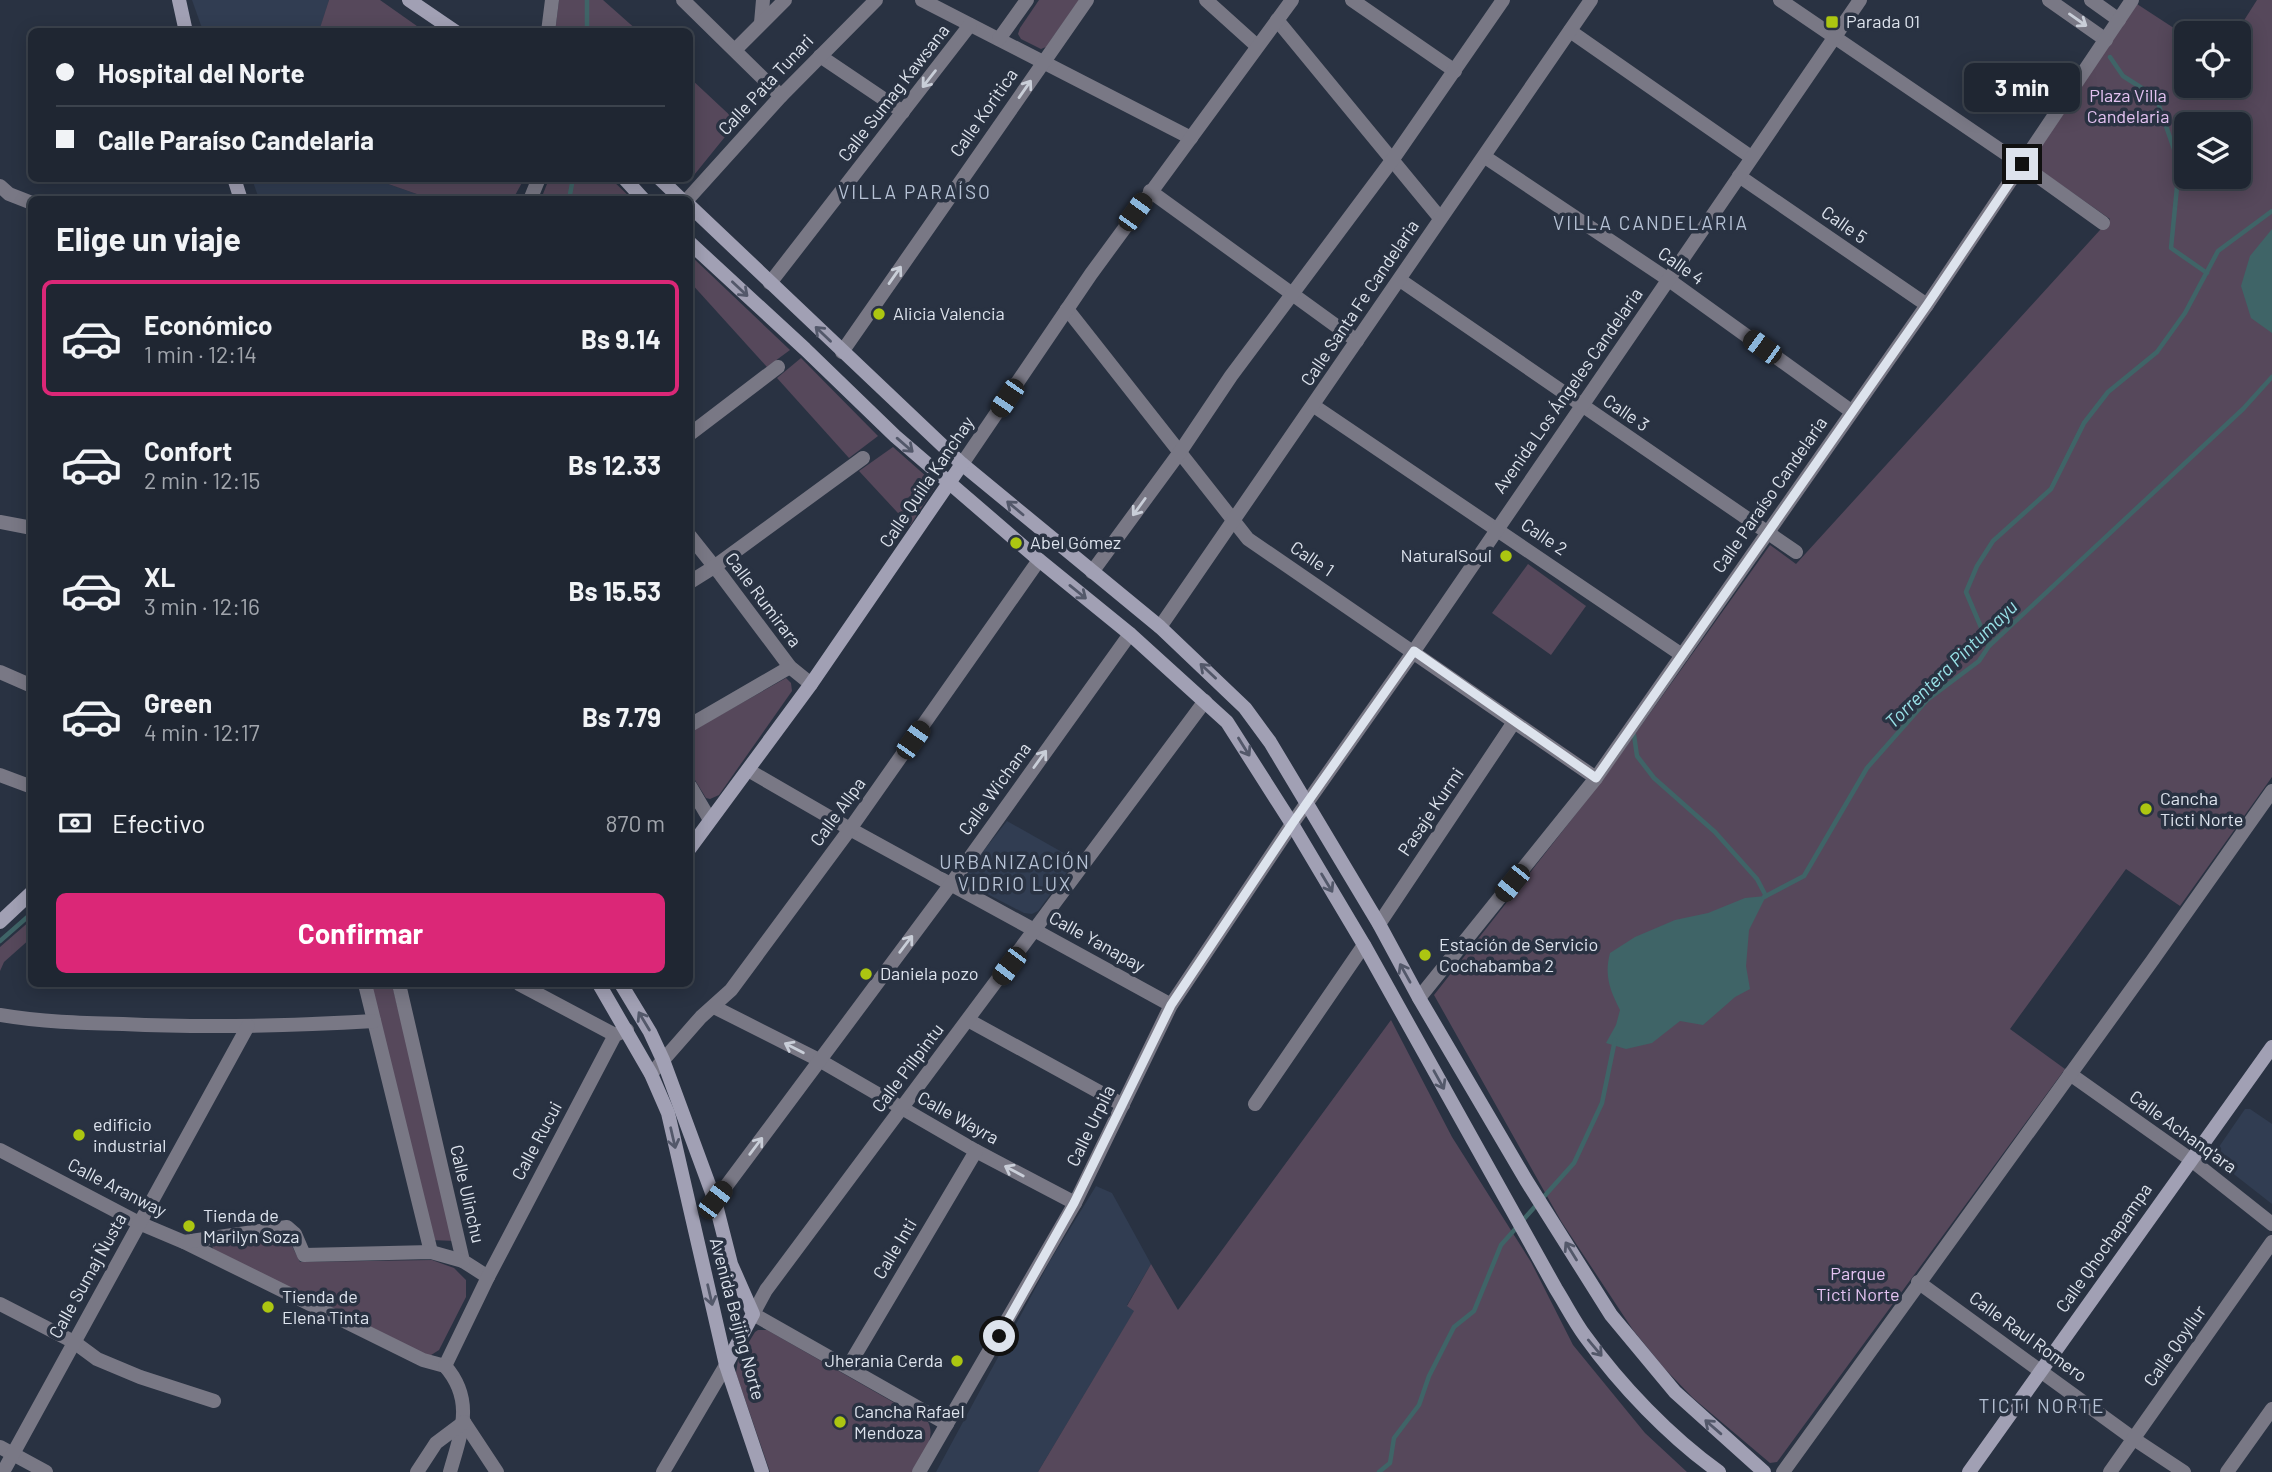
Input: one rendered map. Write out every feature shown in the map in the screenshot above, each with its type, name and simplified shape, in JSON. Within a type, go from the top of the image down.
[{"type":"main road","points":[[179,0],[185,28]]},
{"type":"main road","points":[[412,1],[450,28]]},
{"type":"main road","points":[[628,182],[640,196]]},
{"type":"main road","points":[[664,182],[680,196]]},
{"type":"main road","points":[[693,209],[962,464],[1160,627],[1245,709],[1270,742],[1379,924],[1419,998],[1526,1180],[1611,1315],[1645,1357],[1707,1422],[1764,1472]]},
{"type":"main road","points":[[693,246],[895,436],[1130,634],[1227,722],[1364,944],[1585,1336],[1657,1418],[1702,1460],[1719,1472]]},
{"type":"main road","name":"Calle Quilla Kanchay","points":[[693,844],[811,684],[951,484],[962,464]]},
{"type":"main road","points":[[0,922],[28,896]]},
{"type":"main road","name":"Avenida Beijing Norte","points":[[600,987],[621,1033],[651,1073],[668,1113],[726,1365],[762,1472]]},
{"type":"main road","name":"Avenida Beijing Norte","points":[[623,987],[650,1032],[663,1060],[715,1200],[731,1264],[753,1314]]},
{"type":"main road","name":"Calle Qhochapampa","points":[[1969,1472],[2272,1047]]},
{"type":"main road","name":"Calle Pillpintu","points":[[726,1365],[753,1314]]},
{"type":"street","points":[[548,28],[552,0]]},
{"type":"street","points":[[683,0],[781,96]]},
{"type":"street","points":[[761,23],[763,0]]},
{"type":"street","points":[[735,50],[785,0]]},
{"type":"street","name":"Calle Pata Tunari","points":[[689,196],[781,96],[876,0]]},
{"type":"street","points":[[922,0],[1191,138]]},
{"type":"street","points":[[999,39],[1027,0]]},
{"type":"street","name":"Calle Koritica","points":[[842,352],[1087,0]]},
{"type":"street","points":[[1206,0],[1257,46]]},
{"type":"street","name":"Calle Quilla Kanchay","points":[[962,464],[1150,191],[1292,0]]},
{"type":"street","points":[[1352,0],[1455,71]]},
{"type":"street","points":[[1092,572],[1180,453],[1231,376],[1393,159],[1503,0]]},
{"type":"street","name":"Calle Santa Fe Candelaria","points":[[1160,627],[1591,0]]},
{"type":"street","points":[[1780,0],[2022,164],[2103,223]]},
{"type":"street","name":"Avenida Los Ángeles Candelaria","points":[[1306,803],[1414,651],[1860,0]]},
{"type":"street","points":[[2049,0],[2106,40]]},
{"type":"street","points":[[2091,0],[2119,20]]},
{"type":"street","name":"Calle Paraíso Candelaria","points":[[1419,998],[1596,778],[1927,305],[2132,0]]},
{"type":"street","points":[[1278,20],[1440,218]]},
{"type":"street","name":"Calle Sumag Kawsana","points":[[770,283],[970,25]]},
{"type":"street","points":[[1570,31],[1751,157]]},
{"type":"street","points":[[820,56],[903,112]]},
{"type":"street","name":"Calle 4","points":[[1485,157],[1669,280],[1852,411]]},
{"type":"street","name":"Calle 5","points":[[1739,176],[1927,305]]},
{"type":"street","points":[[0,186],[9,194],[28,201]]},
{"type":"street","points":[[1150,191],[1357,341]]},
{"type":"street","name":"Calle 3","points":[[1400,280],[1796,552]]},
{"type":"street","name":"Calle 1","points":[[1067,309],[1248,539],[1596,778]]},
{"type":"street","points":[[693,430],[778,367]]},
{"type":"street","name":"Calle 2","points":[[1314,406],[1682,654]]},
{"type":"street","points":[[693,580],[863,458]]},
{"type":"street","points":[[0,522],[28,527]]},
{"type":"street","name":"Calle Rumirara","points":[[693,540],[790,667],[811,684]]},
{"type":"street","name":"Calle Allpa","points":[[651,1073],[701,1017],[731,990],[850,829],[1039,560]]},
{"type":"street","name":"Calle Wichana","points":[[715,1200],[951,884],[1130,634]]},
{"type":"street","points":[[693,723],[790,667]]},
{"type":"street","points":[[0,672],[28,684]]},
{"type":"street","name":"Calle Pillpintu","points":[[753,1314],[766,1290],[1205,701]]},
{"type":"street","name":"Pasaje Kurmi","points":[[1379,924],[1514,722]]},
{"type":"street","name":"Calle Yanapay","points":[[748,770],[1171,1005]]},
{"type":"street","points":[[0,775],[28,786]]},
{"type":"street","points":[[693,791],[710,820]]},
{"type":"street","points":[[1783,1472],[1918,1282],[2267,809],[2272,791]]},
{"type":"street","name":"Calle Urpila","points":[[919,1472],[1074,1203],[1171,1005],[1306,803]]},
{"type":"street","points":[[1255,1104],[1364,944]]},
{"type":"street","points":[[366,987],[431,1252]]},
{"type":"street","name":"Calle Ulinchu","points":[[400,987],[463,1261],[488,1277]]},
{"type":"street","points":[[525,987],[621,1033]]},
{"type":"street","name":"Calle Wayra","points":[[714,1007],[819,1060],[976,1151],[1074,1203]]},
{"type":"street","points":[[0,1016],[33,1021],[247,1026],[374,1021]]},
{"type":"street","points":[[968,1020],[1123,1105]]},
{"type":"street","name":"Calle Sumaj Ñusta","points":[[3,1472],[6,1450],[74,1342],[247,1026]]},
{"type":"street","name":"Calle Rucui","points":[[488,1277],[621,1033]]},
{"type":"street","name":"Calle Achanq'ara","points":[[2070,1074],[2190,1159],[2272,1224]]},
{"type":"street","name":"Calle Aranway","points":[[0,1150],[139,1223],[184,1242],[423,1360],[445,1366]]},
{"type":"street","name":"Calle Inti","points":[[848,1367],[976,1151]]},
{"type":"street","points":[[184,1242],[287,1227],[295,1234],[304,1255],[431,1252],[463,1261]]},
{"type":"street","name":"Calle Qoyllur","points":[[2110,1472],[2272,1242]]},
{"type":"street","points":[[450,1472],[464,1422],[462,1395],[456,1377],[445,1366],[488,1277]]},
{"type":"street","name":"Calle Raul Romero","points":[[1918,1282],[2134,1439],[2184,1472]]},
{"type":"street","points":[[0,1304],[74,1342],[97,1359],[140,1377],[214,1401]]},
{"type":"street","points":[[753,1314],[947,1424]]},
{"type":"street","name":"Calle Pillpintu","points":[[663,1472],[726,1365]]},
{"type":"street","points":[[2227,1472],[2271,1411]]},
{"type":"street","points":[[417,1472],[436,1443],[464,1422]]},
{"type":"street","points":[[464,1422],[497,1472]]},
{"type":"street","points":[[6,1450],[46,1472]]},
{"type":"shaded area","points":[[192,0],[329,0],[320,28],[202,28]]},
{"type":"shaded area","points":[[253,182],[383,182],[422,196],[258,196]]},
{"type":"shaded area","points":[[2272,229],[2272,333],[2251,318],[2241,286],[2250,256]]},
{"type":"shaded area","points":[[1007,821],[1076,860],[1038,911],[1032,914],[1024,913],[965,880],[966,873]]},
{"type":"shaded area","points":[[1766,896],[1749,930],[1746,966],[1750,989],[1735,997],[1703,1025],[1680,1021],[1652,1043],[1626,1049],[1606,1043],[1616,1025],[1620,1010],[1609,983],[1610,953],[1635,937],[1675,920],[1708,913],[1745,898]]},
{"type":"shaded area","points":[[2245,1109],[2250,1109],[2272,1124],[2272,1204],[2212,1157]]},
{"type":"shaded area","points":[[1096,1186],[1112,1193],[1151,1264],[1127,1305],[1135,1310],[1038,1472],[936,1472],[1050,1261]]},
{"type":"green space","points":[[329,0],[380,0],[420,28],[320,28]]},
{"type":"green space","points":[[559,0],[603,0],[635,28],[556,28]]},
{"type":"green space","points":[[1039,0],[1079,0],[1046,47],[1041,49],[1021,39],[1018,34]]},
{"type":"green space","points":[[2257,0],[2272,0],[2272,777],[2180,906],[2126,869],[2010,1029],[2065,1069],[1777,1462],[1770,1463],[1693,1398],[1633,1330],[1561,1221],[1434,995],[1601,782],[1770,545],[1796,564],[2110,219],[2030,163],[2137,4],[2174,28],[2174,98],[2251,98],[2251,21],[2244,21]]},
{"type":"green space","points":[[693,81],[737,122],[693,176]]},
{"type":"green space","points":[[383,182],[522,182],[515,196],[422,196]]},
{"type":"green space","points":[[548,182],[614,182],[629,196],[542,196]]},
{"type":"green space","points":[[693,258],[790,350],[767,367],[693,285]]},
{"type":"green space","points":[[801,358],[878,436],[849,458],[777,378]]},
{"type":"green space","points":[[893,447],[936,485],[910,526],[859,471]]},
{"type":"green space","points":[[1528,564],[1586,606],[1551,655],[1492,613]]},
{"type":"green space","points":[[786,678],[791,683],[792,691],[719,795],[710,799],[706,798],[693,777],[693,730]]},
{"type":"green space","points":[[28,923],[28,941],[4,962],[0,971],[0,947]]},
{"type":"green space","points":[[372,987],[393,987],[455,1241],[431,1240]]},
{"type":"green space","points":[[1391,1020],[1452,1137],[1531,1262],[1573,1345],[1645,1433],[1687,1472],[1038,1472],[1134,1311],[1127,1306],[1151,1264],[1178,1310]]},
{"type":"green space","points":[[285,1232],[300,1262],[432,1260],[454,1268],[466,1280],[466,1297],[439,1350],[428,1357],[213,1250],[212,1244]]},
{"type":"green space","points":[[758,1330],[767,1330],[928,1422],[929,1442],[912,1472],[770,1472],[736,1373],[738,1360]]},
{"type":"waterway","points":[[587,0],[587,28]]},
{"type":"waterway","points":[[2110,57],[2123,76],[2156,97],[2175,152],[2177,187],[2171,248],[2207,273]]},
{"type":"waterway","points":[[570,196],[572,182]]},
{"type":"waterway","points":[[1989,646],[1966,592],[1977,566],[1993,541],[2051,489],[2084,423],[2108,392],[2157,352],[2185,313],[2218,251],[2272,211]]},
{"type":"waterway","name":"Torrentera Pintumayu","points":[[1764,897],[1804,876],[1867,768],[1927,700],[1979,661],[1989,646],[2243,409],[2272,377]]},
{"type":"waterway","points":[[1634,735],[1637,756],[1654,778],[1715,832],[1757,879],[1766,896]]},
{"type":"waterway","points":[[0,941],[28,916]]},
{"type":"waterway","name":"Torrentera Pintumayu","points":[[1522,1221],[1574,1163],[1602,1103],[1615,1040]]},
{"type":"waterway","name":"Torrentera Pintumayu","points":[[1379,1472],[1390,1463],[1394,1438],[1419,1405],[1429,1376],[1454,1327],[1474,1311],[1501,1245],[1517,1227]]},
{"type":"place","name":"Parada 01","points":[[1832,22]]},
{"type":"place","name":"Alicia Valencia","points":[[879,314]]},
{"type":"place","name":"Abel Gómez","points":[[1016,543]]},
{"type":"place","name":"NaturalSoul","points":[[1506,556]]},
{"type":"place","name":"Cancha Ticti Norte","points":[[2146,809]]},
{"type":"place","name":"Estación de Servicio Cochabamba 2","points":[[1425,955]]},
{"type":"place","name":"Daniela pozo","points":[[866,974]]},
{"type":"place","name":"edificio industrial","points":[[79,1135]]},
{"type":"place","name":"Tienda de Marilyn Soza","points":[[189,1226]]},
{"type":"place","name":"Tienda de Elena Tinta","points":[[268,1307]]},
{"type":"place","name":"Jherania Cerda","points":[[957,1361]]},
{"type":"place","name":"Cancha Rafael Mendoza","points":[[840,1422]]},
{"type":"district","name":"VILLA PARAÍSO","points":[[915,192]]},
{"type":"district","name":"VILLA CANDELARIA","points":[[1651,223]]},
{"type":"district","name":"URBANIZACIÓN VIDRIO LUX","points":[[1015,873]]},
{"type":"district","name":"TICTI NORTE","points":[[2042,1406]]},
{"type":"route","points":[[999,1336],[1074,1203],[1171,1005],[1292,824],[1414,651],[1596,778],[1927,305],[2022,164]]},
{"type":"park label","name":"Plaza Villa Candelaria","points":[[2128,106]]},
{"type":"park label","name":"Parque Ticti Norte","points":[[1858,1284]]}]
